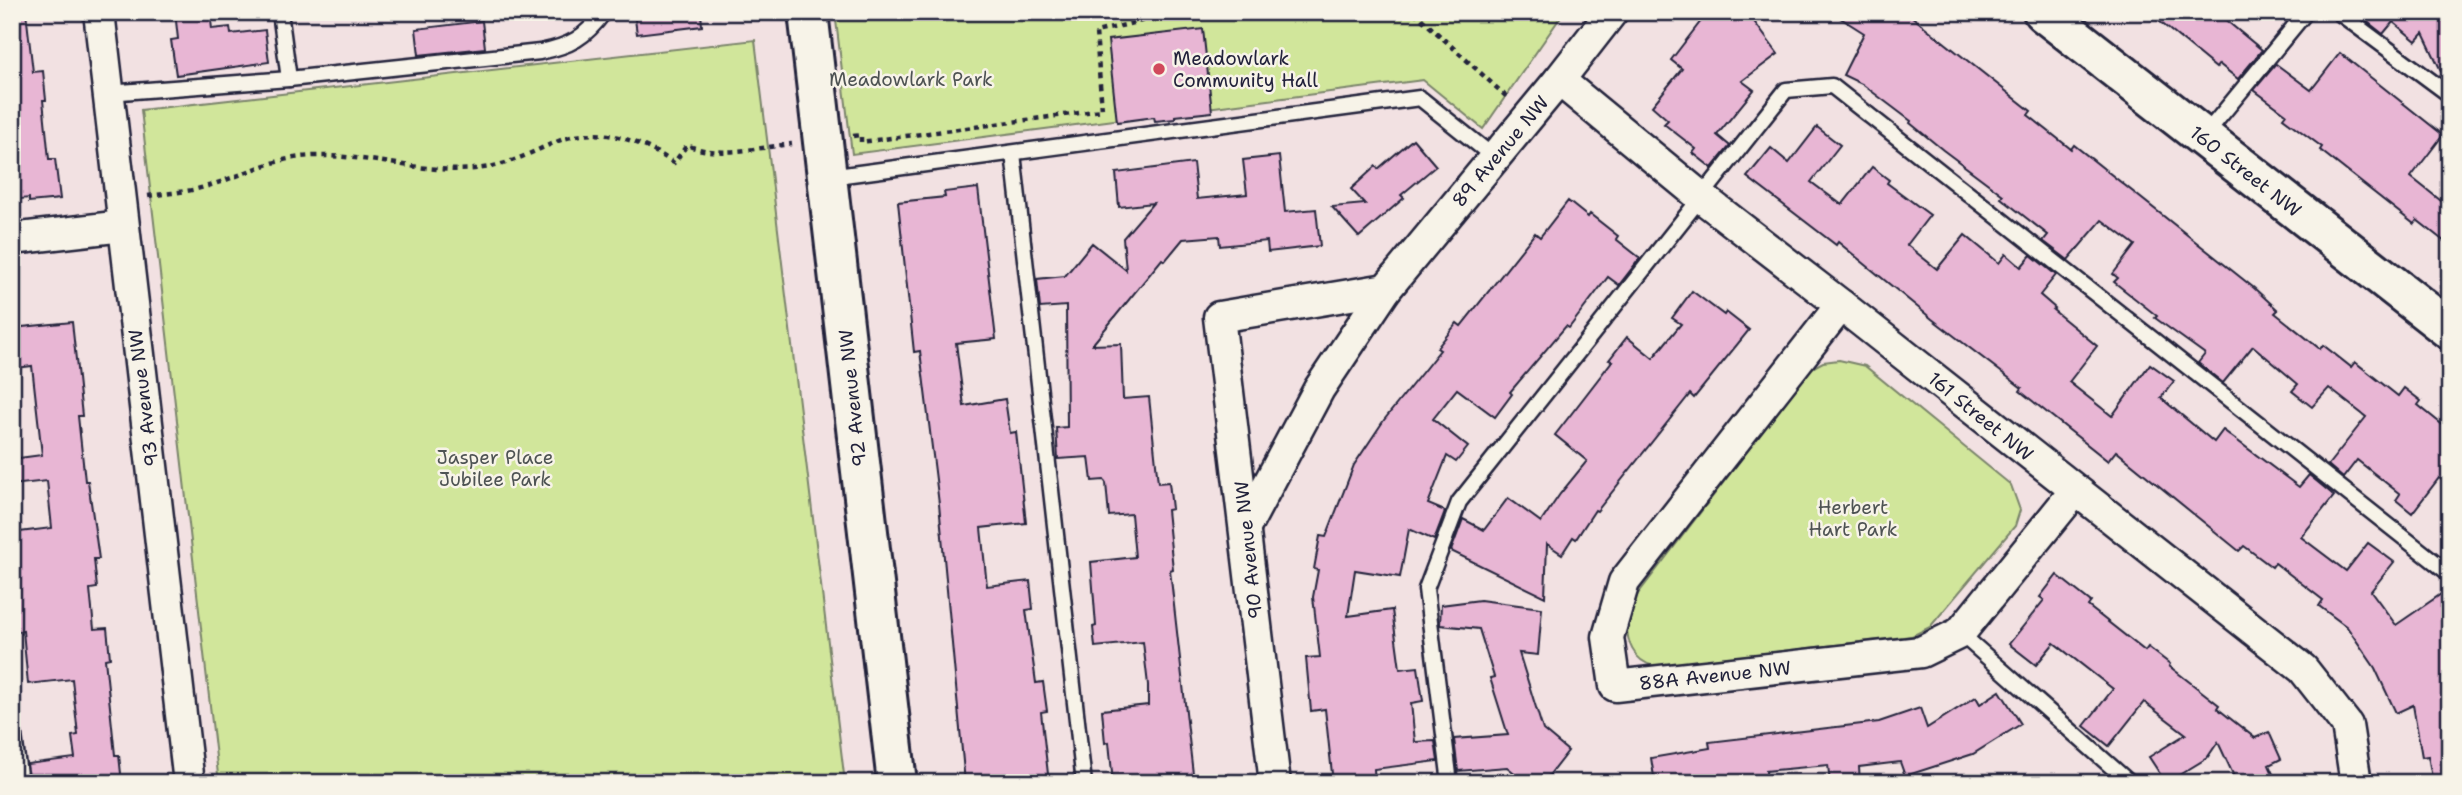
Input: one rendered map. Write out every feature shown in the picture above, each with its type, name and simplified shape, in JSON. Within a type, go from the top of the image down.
[{"type":"street","name":"93 Avenue NW","points":[[99,12],[189,783]]},
{"type":"street","name":"92 Avenue NW","points":[[808,12],[897,783]]},
{"type":"street","name":"89 Avenue NW","points":[[1246,526],[1319,389],[1386,289],[1612,12]]},
{"type":"street","name":"160 Street NW","points":[[2043,12],[2450,330]]},
{"type":"street","name":"161 Street NW","points":[[1559,80],[1701,197],[2303,669],[2347,725],[2356,783]]},
{"type":"street","points":[[12,239],[121,213]]},
{"type":"street","name":"90 Avenue NW","points":[[1275,783],[1220,317],[1386,289]]},
{"type":"street","name":"88A Avenue NW","points":[[1842,305],[1624,582],[1608,637],[1615,685],[1920,652],[1960,633],[2075,491]]},
{"type":"lane","points":[[280,12],[289,79]]},
{"type":"lane","points":[[108,93],[289,79],[526,54],[563,47],[588,32],[604,12]]},
{"type":"lane","points":[[2203,138],[2306,12]]},
{"type":"lane","points":[[2338,12],[2450,95]]},
{"type":"lane","points":[[1450,783],[1426,589],[1459,502],[1786,90],[1832,86],[2450,574]]},
{"type":"lane","points":[[827,178],[1419,98],[1495,158]]},
{"type":"lane","points":[[1013,153],[1084,783]]},
{"type":"lane","points":[[1960,633],[2130,783]]},
{"type":"lane","points":[[12,719],[20,783]]},
{"type":"path","points":[[121,213],[210,186],[258,166],[297,157],[351,158],[443,168],[483,168],[537,152],[564,139],[584,135],[611,135],[632,139],[674,163],[687,145],[713,152],[861,135],[861,142],[1102,110],[1096,32],[1178,12]]},
{"type":"path","points":[[1414,12],[1528,116]]},
{"type":"green space","name":"Meadowlark Park","points":[[835,12],[1564,12],[1483,129],[1423,80],[852,154]]},
{"type":"green space","name":"Jasper Place Jubilee Park","points":[[755,40],[845,783],[219,783],[141,110]]},
{"type":"green space","name":"Herbert Hart Park","points":[[1839,360],[1865,366],[2011,485],[2020,510],[2015,526],[1930,627],[1912,636],[1654,666],[1641,660],[1632,649],[1627,628],[1629,614],[1638,594],[1810,369],[1823,362]]},
{"type":"building","points":[[12,12],[26,12],[33,72],[43,71],[49,159],[55,159],[60,199],[29,202],[29,198],[12,200]]},
{"type":"building","points":[[175,12],[210,12],[212,29],[230,27],[231,34],[265,30],[269,62],[176,75],[171,40],[178,39]]},
{"type":"building","points":[[634,12],[701,12],[702,26],[637,34]]},
{"type":"building","points":[[1708,12],[1747,12],[1778,54],[1742,81],[1754,90],[1717,135],[1730,146],[1712,168],[1693,153],[1696,149],[1664,124],[1668,120],[1652,106],[1682,69],[1671,60]]},
{"type":"building","points":[[1831,12],[1906,12],[2031,111],[2028,115],[2071,149],[2074,145],[2254,288],[2278,310],[2275,313],[2320,349],[2323,345],[2351,367],[2355,362],[2398,396],[2404,388],[2421,401],[2418,405],[2450,431],[2450,486],[2439,478],[2412,513],[2396,500],[2400,494],[2357,460],[2343,478],[2328,465],[2366,417],[2329,388],[2312,407],[2292,391],[2298,384],[2253,346],[2223,383],[2198,363],[2205,354],[2155,318],[2157,316],[2114,282],[2118,278],[2113,274],[2135,245],[2102,220],[2068,260],[2043,241],[2048,235],[2001,198],[2003,195],[1862,84],[1843,75],[1864,33]]},
{"type":"building","points":[[2148,12],[2216,12],[2262,50],[2238,79],[2219,64],[2216,68]]},
{"type":"building","points":[[2355,12],[2450,12],[2450,83],[2445,79],[2423,33],[2416,41],[2393,22],[2383,34]]},
{"type":"building","points":[[482,21],[485,48],[419,55],[416,29]]},
{"type":"building","name":"Meadowlark Community Hall","points":[[1203,29],[1212,112],[1175,116],[1175,119],[1155,121],[1154,117],[1117,122],[1108,40]]},
{"type":"building","points":[[2340,53],[2443,135],[2411,177],[2450,208],[2450,246],[2417,220],[2414,224],[2320,150],[2322,147],[2283,118],[2286,114],[2254,90],[2276,64],[2311,90]]},
{"type":"building","points":[[1817,127],[1840,145],[1811,182],[1842,205],[1872,167],[1889,180],[1887,183],[1930,215],[1907,245],[1937,269],[1965,235],[1999,263],[2006,254],[2021,267],[2031,255],[2056,275],[2040,295],[2055,308],[2053,310],[2097,346],[2069,382],[2112,416],[2150,364],[2174,381],[2161,398],[2214,442],[2223,430],[2299,487],[2309,475],[2331,493],[2334,496],[2301,537],[2346,571],[2368,543],[2394,562],[2371,591],[2396,625],[2450,588],[2450,783],[2433,783],[2428,756],[2422,757],[2413,705],[2396,713],[2375,668],[2347,627],[2319,606],[2323,600],[2275,563],[2272,567],[2244,546],[2239,551],[2116,451],[2108,461],[2020,391],[2022,388],[1838,242],[1836,245],[1747,177],[1771,148],[1789,163]]},
{"type":"building","points":[[1413,139],[1436,166],[1401,195],[1404,198],[1359,237],[1332,207],[1365,204],[1351,189],[1376,166],[1378,169]]},
{"type":"building","points":[[1279,156],[1285,212],[1316,209],[1320,246],[1268,252],[1267,241],[1220,246],[1219,236],[1183,239],[1165,261],[1162,259],[1092,345],[1121,344],[1123,399],[1149,397],[1158,483],[1169,482],[1172,509],[1167,510],[1173,569],[1170,570],[1194,783],[1113,783],[1109,742],[1105,743],[1102,710],[1148,705],[1148,685],[1143,642],[1095,647],[1091,562],[1135,557],[1131,514],[1109,516],[1106,483],[1104,480],[1092,481],[1089,457],[1058,459],[1056,428],[1067,427],[1066,306],[1040,308],[1037,279],[1065,276],[1092,243],[1126,270],[1123,238],[1153,203],[1119,207],[1116,173],[1193,163],[1197,199],[1247,194],[1243,160]]},
{"type":"building","points":[[978,188],[996,339],[956,343],[964,406],[1005,399],[1010,433],[1016,432],[1026,523],[981,528],[987,586],[1030,581],[1033,609],[1026,610],[1036,683],[1043,682],[1047,711],[1041,712],[1049,783],[965,783],[939,504],[920,351],[914,352],[898,202],[945,197],[944,192]]},
{"type":"building","points":[[1568,201],[1618,236],[1616,239],[1640,258],[1619,285],[1608,277],[1569,328],[1566,326],[1510,392],[1512,394],[1495,417],[1457,389],[1433,419],[1468,447],[1456,462],[1447,456],[1428,504],[1445,511],[1434,540],[1409,529],[1400,577],[1355,570],[1348,616],[1392,610],[1400,669],[1418,667],[1423,701],[1411,703],[1415,742],[1435,741],[1438,761],[1374,769],[1375,783],[1333,783],[1325,709],[1311,711],[1306,658],[1320,657],[1313,597],[1318,570],[1314,569],[1320,536],[1326,537],[1354,465],[1384,420],[1440,350],[1437,348],[1457,323],[1461,326],[1535,233],[1540,237]]},
{"type":"building","points":[[1692,291],[1749,330],[1694,398],[1690,394],[1562,554],[1547,544],[1545,597],[1451,551],[1463,519],[1484,530],[1508,498],[1541,522],[1587,461],[1555,435],[1612,361],[1609,360],[1627,337],[1653,358],[1681,324],[1672,318]]},
{"type":"building","points":[[72,322],[82,416],[78,416],[85,481],[88,481],[99,559],[94,559],[97,588],[90,589],[94,629],[107,628],[110,658],[105,659],[115,755],[119,755],[122,783],[30,783],[27,764],[75,758],[72,736],[78,735],[72,679],[28,684],[23,631],[17,632],[12,591],[12,533],[52,528],[47,481],[12,485],[12,459],[42,455],[32,366],[17,368],[16,361],[12,362],[12,328]]},
{"type":"building","points":[[2057,575],[2091,602],[2088,606],[2145,651],[2148,647],[2170,664],[2169,666],[2219,705],[2217,708],[2255,738],[2269,732],[2281,759],[2269,765],[2277,783],[2237,783],[2218,742],[2207,758],[2166,783],[2149,757],[2186,734],[2144,702],[2109,746],[2084,726],[2113,689],[2054,643],[2036,665],[2009,644],[2044,600],[2040,597]]},
{"type":"building","points":[[1480,600],[1542,608],[1538,655],[1519,653],[1543,730],[1568,751],[1543,783],[1527,783],[1507,767],[1458,771],[1454,739],[1508,735],[1490,678],[1494,677],[1479,629],[1440,625],[1441,605]]},
{"type":"building","points":[[2000,691],[2021,724],[1973,754],[1905,776],[1900,762],[1859,767],[1860,783],[1830,783],[1828,765],[1766,771],[1767,783],[1655,783],[1651,758],[1710,748],[1709,742],[1879,722],[1920,708],[1927,728],[1976,697],[1980,704]]},
{"type":"place","name":"Meadowlark Community Hall","points":[[1159,69]]}]
